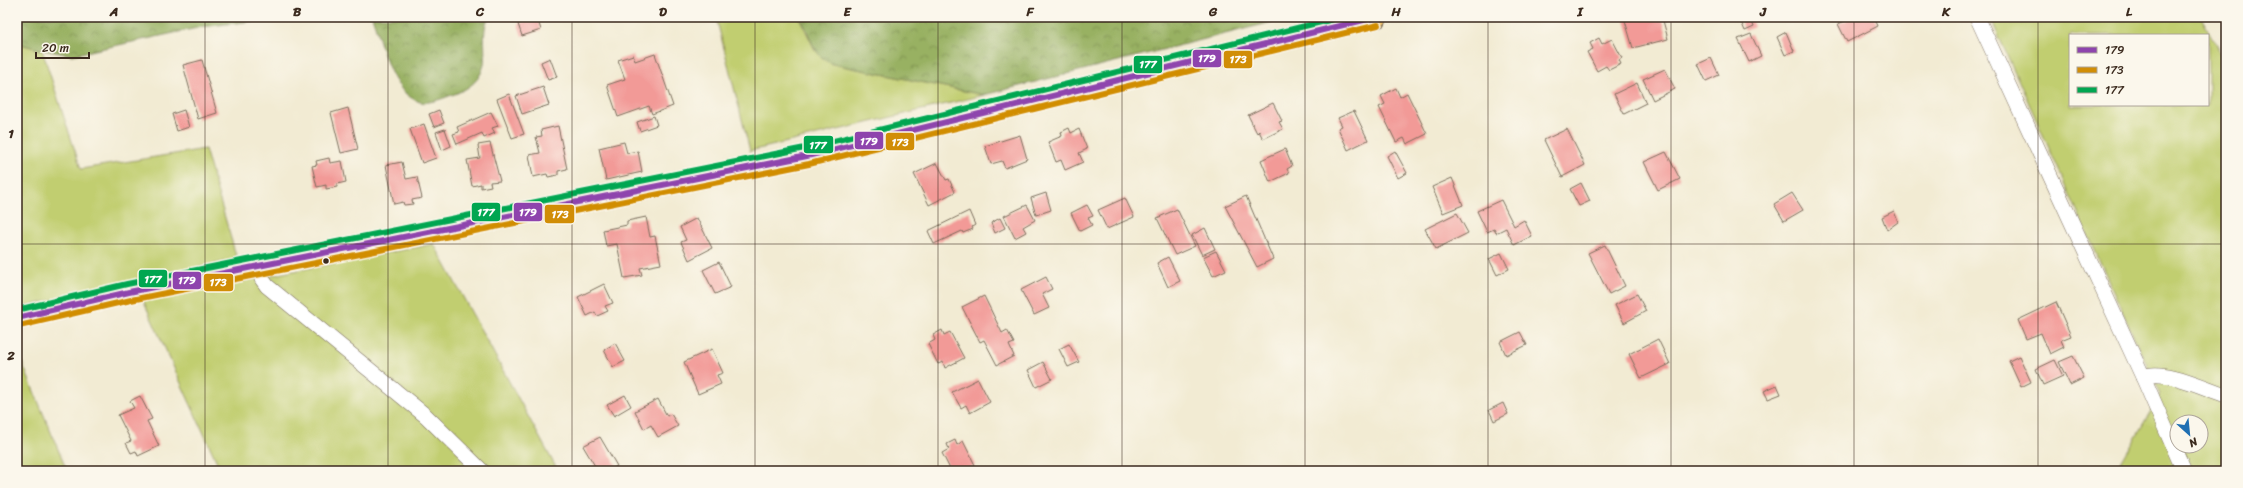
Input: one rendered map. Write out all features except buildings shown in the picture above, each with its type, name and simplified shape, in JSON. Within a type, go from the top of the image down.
[{"type":"main road","points":[[17,318],[129,292],[807,156],[1376,17]]},
{"type":"street","points":[[1977,17],[2143,377],[2184,471]]},
{"type":"street","points":[[259,266],[262,279],[267,286],[426,416],[482,471]]},
{"type":"street","points":[[2143,377],[2150,374],[2163,374],[2226,395]]},
{"type":"green space","points":[[17,17],[288,17],[202,27],[72,55],[42,50],[17,43]]},
{"type":"green space","points":[[372,17],[489,17],[486,23],[484,36],[485,56],[481,74],[474,83],[460,92],[430,102],[420,102],[409,97],[394,78],[388,66]]},
{"type":"green space","points":[[716,17],[799,17],[815,50],[833,64],[984,95],[750,151]]},
{"type":"green space","points":[[799,17],[1292,17],[984,95],[833,64],[825,60],[815,49]]},
{"type":"green space","points":[[1990,17],[2201,17],[2226,63],[2226,471],[2116,471],[2160,395]]},
{"type":"green space","points":[[17,43],[42,50],[81,169],[205,149],[237,259],[17,308]]},
{"type":"green space","points":[[434,244],[558,471],[221,471],[143,300]]},
{"type":"green space","points":[[21,360],[67,471],[17,471],[17,361]]},
{"type":"transit line","name":"177","points":[[17,310],[127,284],[805,148],[1342,17]]},
{"type":"transit line","name":"179","points":[[17,318],[129,292],[807,156],[1376,17]]},
{"type":"transit line","name":"173","points":[[19,326],[131,300],[809,164],[1378,25]]}]
